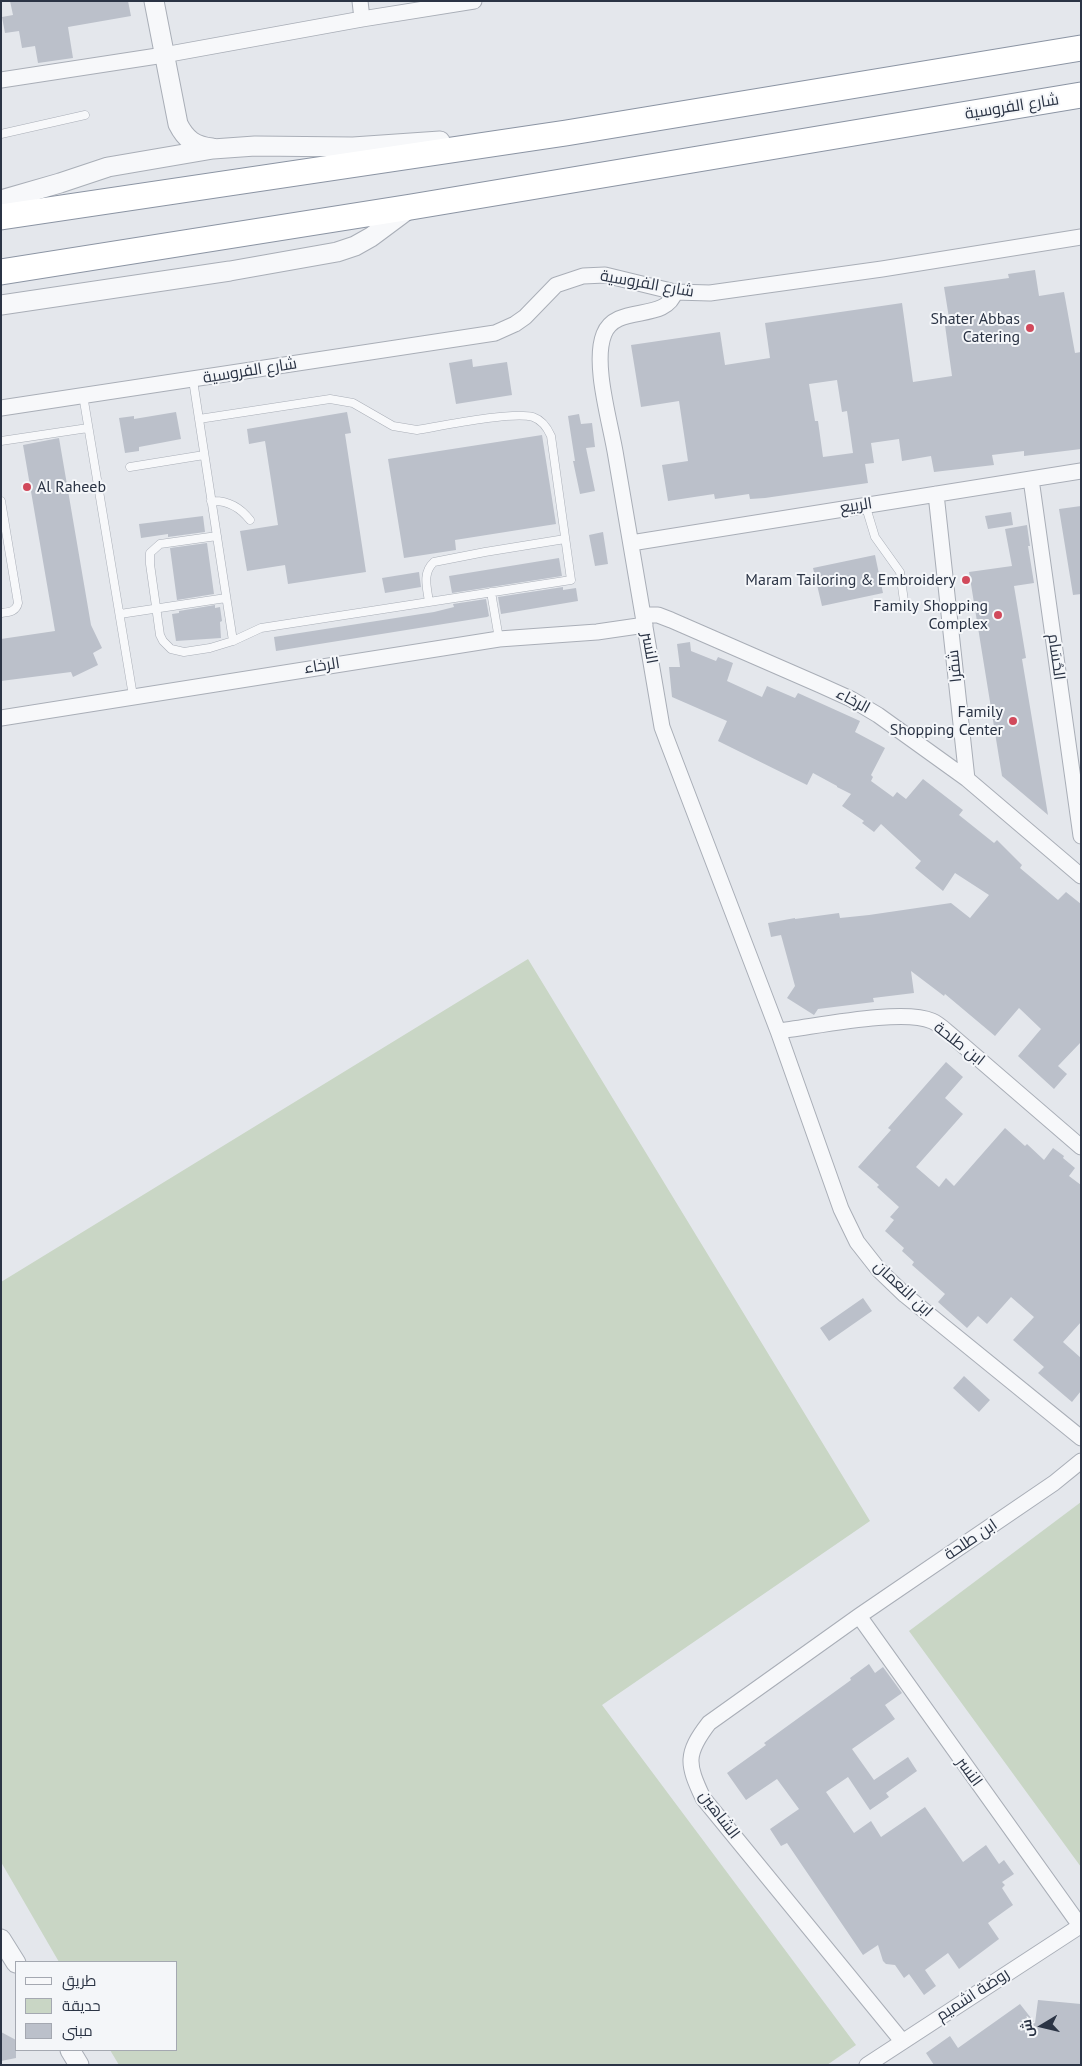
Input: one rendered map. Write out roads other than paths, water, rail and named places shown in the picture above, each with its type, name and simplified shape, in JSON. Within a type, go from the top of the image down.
[{"type":"highway","points":[[1,218],[566,133],[1081,48]]},
{"type":"highway","name":"شارع الفروسية","points":[[1,272],[411,207],[1081,95]]},
{"type":"street","points":[[154,1],[174,112],[178,124],[187,138],[198,146],[213,149]]},
{"type":"street","points":[[360,1],[362,19]]},
{"type":"street","points":[[1,80],[164,55],[474,1]]},
{"type":"street","points":[[136,161],[156,154],[165,147],[171,136],[174,112]]},
{"type":"street","points":[[1,200],[60,183],[93,171],[136,161],[213,149],[255,146],[353,147],[566,133]]},
{"type":"street","name":"شارع الفروسية","points":[[1,305],[230,271],[337,252],[371,237],[411,207]]},
{"type":"street","name":"شارع الفروسية","points":[[1,408],[495,333],[515,324],[556,285],[583,276],[613,276],[675,292],[698,294],[882,269],[1081,237]]},
{"type":"street","name":"النسر","points":[[675,292],[671,300],[664,306],[628,315],[613,322],[604,332],[601,344],[600,365],[662,728],[778,1031]]},
{"type":"street","name":"الربيع","points":[[631,543],[865,504],[1081,471]]},
{"type":"street","name":"الحُسَام","points":[[1031,479],[1081,836]]},
{"type":"street","name":"شقرا","points":[[936,494],[967,779]]},
{"type":"street","name":"الرخاء","points":[[1,718],[499,639],[598,632],[644,620],[665,617],[851,699],[878,715],[967,779],[1081,876]]},
{"type":"street","name":"ابن طلحة","points":[[778,1031],[895,1016],[918,1017],[933,1021],[951,1034],[1081,1147]]},
{"type":"street","name":"ابن النعمان","points":[[778,1031],[841,1209],[858,1242],[879,1270],[905,1295],[1081,1438]]},
{"type":"street","name":"ابن طلحة","points":[[859,1616],[1054,1483],[1081,1461]]},
{"type":"street","name":"النسر","points":[[859,1616],[1080,1926]]},
{"type":"street","name":"الشاهين","points":[[859,1616],[709,1723],[695,1740],[690,1760],[694,1778],[703,1798],[902,2041]]},
{"type":"street","name":"روضة اشميم","points":[[867,2065],[1080,1926]]},
{"type":"street","points":[[1,1939],[15,1961]]},
{"type":"street","points":[[71,2051],[79,2065]]},
{"type":"lane","points":[[1,134],[85,115]]},
{"type":"lane","points":[[193,380],[233,641]]},
{"type":"lane","points":[[82,395],[133,696]]},
{"type":"lane","points":[[199,419],[330,399],[353,403],[393,426],[405,430],[417,430],[514,416],[531,417],[544,424],[551,436],[571,580],[261,628],[233,641],[210,648],[184,652],[171,649],[162,640],[160,635],[150,553],[160,544],[217,536]]},
{"type":"lane","points":[[1,441],[88,428]]},
{"type":"lane","points":[[130,466],[204,455]]},
{"type":"lane","points":[[1,501],[18,602],[17,608],[13,611],[1,613]]},
{"type":"lane","points":[[211,501],[233,504],[250,520]]},
{"type":"lane","points":[[865,504],[875,537],[900,572],[904,601]]},
{"type":"lane","points":[[429,602],[425,578],[429,567],[434,562],[565,539]]},
{"type":"lane","points":[[491,592],[499,639]]},
{"type":"lane","points":[[120,614],[226,598]]},
{"type":"place","name":"Shater Abbas Catering","points":[[1030,328]]},
{"type":"place","name":"Al Raheeb","points":[[27,487]]},
{"type":"place","name":"Maram Tailoring & Embroidery","points":[[966,580]]},
{"type":"place","name":"Family Shopping Complex","points":[[998,615]]},
{"type":"place","name":"Family Shopping Center","points":[[1013,721]]}]
